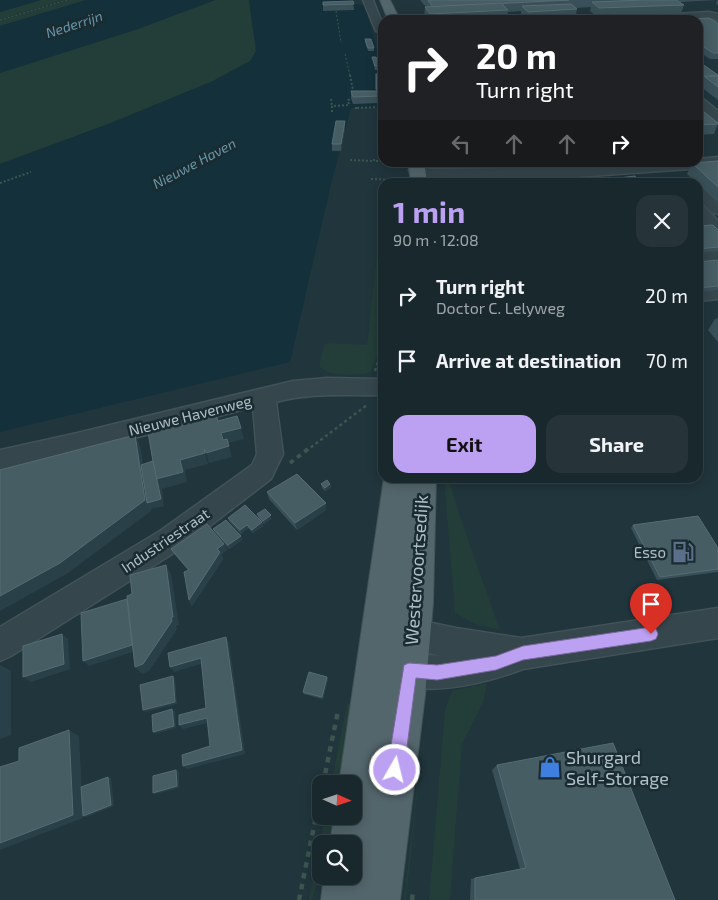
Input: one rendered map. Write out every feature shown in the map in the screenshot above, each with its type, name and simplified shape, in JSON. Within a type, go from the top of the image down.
[{"type":"main road","points":[[385,0],[392,15]]},
{"type":"main road","name":"Westervoortsedijk","points":[[352,835],[378,647],[397,483]]},
{"type":"main road","name":"Westervoortsedijk","points":[[378,900],[413,634],[422,483]]},
{"type":"main road","points":[[343,900],[345,885]]},
{"type":"street","points":[[368,0],[378,24]]},
{"type":"street","points":[[703,16],[718,17]]},
{"type":"street","points":[[703,106],[718,118]]},
{"type":"street","points":[[678,176],[718,162]]},
{"type":"street","points":[[421,172],[491,167]]},
{"type":"street","points":[[421,172],[575,172],[642,167]]},
{"type":"street","points":[[657,167],[678,176],[718,170]]},
{"type":"street","points":[[703,204],[708,218]]},
{"type":"street","points":[[703,258],[718,256]]},
{"type":"street","points":[[703,294],[718,293]]},
{"type":"street","name":"Nieuwe Havenweg","points":[[0,460],[308,387],[378,387]]},
{"type":"street","points":[[262,472],[270,454],[264,396]]},
{"type":"street","name":"Industriestraat","points":[[0,645],[170,540],[262,472]]},
{"type":"street","points":[[378,647],[409,670],[437,673],[496,663],[523,653],[718,623]]},
{"type":"street","points":[[378,647],[413,634],[456,644],[523,653]]},
{"type":"path","points":[[0,20],[67,0]]},
{"type":"path","points":[[336,11],[341,43]]},
{"type":"path","points":[[332,106],[349,105],[348,100],[354,98],[345,54]]},
{"type":"path","points":[[371,97],[378,97]]},
{"type":"path","points":[[332,99],[332,112]]},
{"type":"path","points":[[356,108],[378,107]]},
{"type":"path","points":[[350,160],[378,160]]},
{"type":"path","points":[[0,183],[32,172]]},
{"type":"path","points":[[378,178],[421,172]]},
{"type":"path","points":[[371,179],[378,178]]},
{"type":"path","points":[[262,472],[280,470],[371,402],[378,387]]},
{"type":"path","points":[[299,900],[314,825]]},
{"type":"green space","points":[[41,0],[64,0],[0,19],[0,12]]},
{"type":"green space","points":[[69,0],[86,0],[0,26],[0,20]]},
{"type":"green space","points":[[215,0],[249,0],[256,51],[251,61],[213,81],[111,123],[0,164],[0,73],[138,29]]},
{"type":"green space","points":[[378,247],[378,346],[370,373],[343,375],[324,370],[319,366],[324,345],[328,343],[367,345]]},
{"type":"green space","points":[[444,483],[450,483],[458,511],[500,630],[475,624],[455,613]]},
{"type":"green space","points":[[487,683],[484,700],[462,744],[450,900],[429,900],[445,710],[452,691]]},
{"type":"green space","points":[[347,704],[352,704],[341,775],[333,775]]},
{"type":"green space","points":[[425,719],[406,900],[404,900]]},
{"type":"green space","points":[[323,825],[332,825],[330,835],[321,835]]},
{"type":"green space","points":[[312,884],[316,885],[312,900],[309,900]]},
{"type":"water","points":[[0,0],[41,0],[0,12]]},
{"type":"water","name":"Nederrijn","points":[[86,0],[215,0],[138,29],[0,73],[0,26]]},
{"type":"water","name":"Nieuwe Haven","points":[[249,0],[351,0],[351,4],[365,5],[378,53],[378,107],[351,108],[331,184],[290,362],[0,432],[0,164],[111,123],[213,81],[250,61],[256,51]]},
{"type":"building","points":[[428,0],[569,0],[433,7]]},
{"type":"building","points":[[676,0],[684,5],[599,8],[592,2]]},
{"type":"building","points":[[353,1],[354,4],[323,5],[323,2]]},
{"type":"building","points":[[501,3],[508,10],[430,14],[425,7]]},
{"type":"building","points":[[571,4],[577,9],[528,12],[522,6]]},
{"type":"building","points":[[703,18],[709,18],[718,23],[718,53],[713,53],[703,46]]},
{"type":"building","points":[[365,39],[371,39],[374,48],[368,48]]},
{"type":"building","points":[[372,57],[376,57],[378,62],[378,66],[375,66]]},
{"type":"building","points":[[703,64],[718,75],[703,76]]},
{"type":"building","points":[[376,74],[378,74],[378,89],[376,89]]},
{"type":"building","points":[[718,76],[718,87],[705,77]]},
{"type":"building","points":[[351,91],[377,91],[378,94],[378,96],[353,97]]},
{"type":"building","points":[[703,111],[718,123],[703,125]]},
{"type":"building","points":[[336,121],[345,121],[341,144],[332,144]]},
{"type":"building","points":[[718,161],[718,187],[696,167],[703,167],[703,162]]},
{"type":"building","points":[[635,176],[637,178],[619,178]]},
{"type":"building","points":[[713,225],[718,230],[718,247],[703,248],[703,226]]},
{"type":"building","points":[[718,260],[718,286],[703,288],[703,262]]},
{"type":"building","points":[[216,415],[218,421],[237,416],[241,428],[221,433],[223,440],[227,439],[229,446],[206,453],[204,449],[205,453],[180,460],[183,472],[156,479],[148,432]]},
{"type":"building","points":[[135,435],[145,500],[60,563],[0,596],[0,470]]},
{"type":"building","points":[[153,461],[161,499],[147,503],[141,465]]},
{"type":"building","points":[[297,474],[326,503],[295,523],[267,492]]},
{"type":"building","points":[[327,480],[330,484],[325,488],[321,484]]},
{"type":"building","points":[[245,505],[262,522],[252,530],[247,525],[240,530],[228,518]]},
{"type":"building","points":[[265,509],[271,515],[263,521],[257,514]]},
{"type":"building","points":[[698,516],[718,548],[718,569],[660,577],[633,525]]},
{"type":"building","points":[[226,520],[241,536],[228,545],[213,529]]},
{"type":"building","points":[[207,524],[224,544],[217,549],[220,552],[189,600],[184,572],[189,570],[171,549]]},
{"type":"building","points":[[166,565],[172,621],[143,664],[135,667],[127,596],[132,594],[130,575]]},
{"type":"building","points":[[127,599],[132,645],[83,661],[81,613]]},
{"type":"building","points":[[62,634],[64,664],[23,677],[23,646]]},
{"type":"building","points":[[226,637],[242,750],[183,766],[182,755],[210,746],[207,718],[179,725],[179,715],[206,708],[201,658],[170,667],[168,653]]},
{"type":"building","points":[[309,672],[327,677],[322,697],[303,692]]},
{"type":"building","points":[[173,676],[175,702],[143,710],[140,685]]},
{"type":"building","points":[[172,709],[174,726],[153,732],[152,715]]},
{"type":"building","points":[[69,730],[73,815],[0,843],[0,767],[19,761],[19,748]]},
{"type":"building","points":[[613,743],[675,900],[475,900],[475,878],[526,868],[497,765]]},
{"type":"building","points":[[176,770],[177,786],[153,793],[153,776]]},
{"type":"building","points":[[108,777],[111,805],[83,816],[81,787]]},
{"type":"place","name":"Esso","points":[[683,552]]},
{"type":"place","name":"Shurgard Self-Storage","points":[[550,767]]},
{"type":"route","points":[[395,770],[409,670],[437,673],[496,663],[523,653],[651,634]]}]
